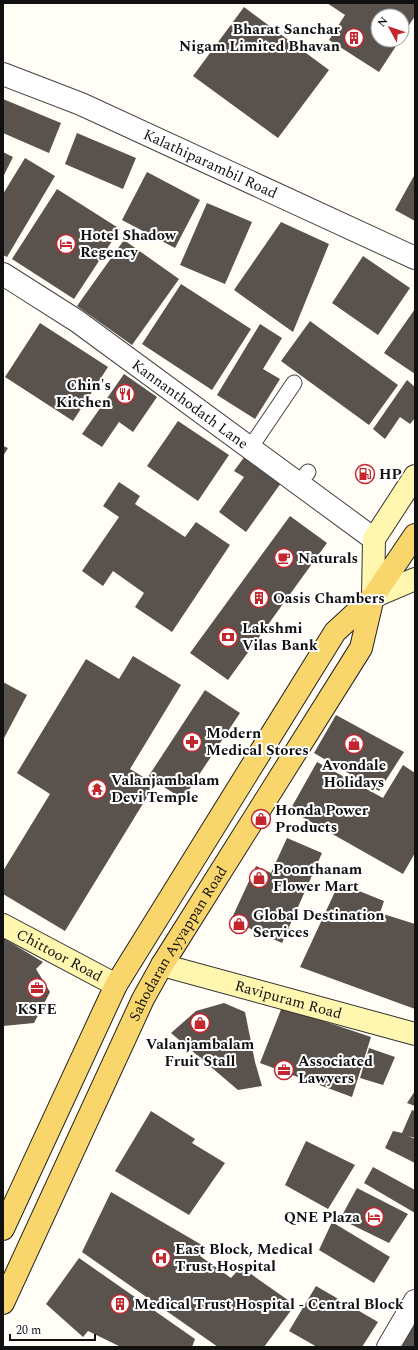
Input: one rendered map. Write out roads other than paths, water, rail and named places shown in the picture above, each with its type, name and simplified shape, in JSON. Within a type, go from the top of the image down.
[{"type":"main road","points":[[415,476],[374,539],[373,597],[415,579]]},
{"type":"main road","name":"Sahodaran Ayyappan Road","points":[[3,1230],[116,985],[335,632],[373,597],[415,535]]},
{"type":"main road","name":"Sahodaran Ayyappan Road","points":[[3,1303],[143,998],[162,965],[361,648],[373,597]]},
{"type":"main road","name":"Chittoor Road","points":[[3,925],[116,985]]},
{"type":"main road","name":"Ravipuram Road","points":[[162,965],[415,1034]]},
{"type":"street","name":"Kalathiparambil Road","points":[[3,74],[81,104],[415,258]]},
{"type":"street","name":"Kannanthodath Lane","points":[[3,274],[77,320],[250,448],[303,477],[374,539]]},
{"type":"street","points":[[388,1347],[415,1301]]},
{"type":"lane","points":[[250,448],[294,383]]},
{"type":"place","name":"Bharat Sanchar Nigam Limited Bhavan","points":[[354,38]]},
{"type":"place","name":"Hotel Shadow Regency","points":[[66,244]]},
{"type":"place","name":"Chin's Kitchen","points":[[125,394]]},
{"type":"place","name":"HP","points":[[365,474]]},
{"type":"place","name":"Naturals","points":[[284,558]]},
{"type":"place","name":"Oasis Chambers","points":[[259,598]]},
{"type":"place","name":"Lakshmi Vilas Bank","points":[[228,637]]},
{"type":"place","name":"Modern Medical Stores","points":[[192,742]]},
{"type":"place","name":"Avondale Holidays","points":[[354,744]]},
{"type":"place","name":"Valanjambalam Devi Temple","points":[[97,789]]},
{"type":"place","name":"Honda Power Products","points":[[261,819]]},
{"type":"place","name":"Poonthanam Flower Mart","points":[[259,878]]},
{"type":"place","name":"Global Destination Services","points":[[239,924]]},
{"type":"place","name":"KSFE","points":[[37,988]]},
{"type":"place","name":"Valanjambalam Fruit Stall","points":[[200,1023]]},
{"type":"place","name":"Associated Lawyers","points":[[284,1070]]},
{"type":"place","name":"QNE Plaza","points":[[374,1217]]},
{"type":"place","name":"East Block, Medical Trust Hospital","points":[[161,1258]]},
{"type":"place","name":"Medical Trust Hospital - Central Block","points":[[120,1304]]}]
